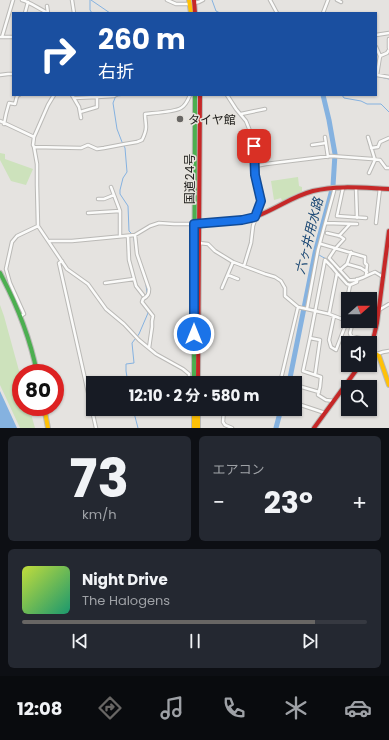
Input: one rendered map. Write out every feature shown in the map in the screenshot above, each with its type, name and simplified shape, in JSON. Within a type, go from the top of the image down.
[{"type":"main road","points":[[191,12],[192,2]]},
{"type":"main road","points":[[192,2],[196,12]]},
{"type":"main road","name":"国道24号","points":[[195,96],[197,224],[199,243],[198,376]]},
{"type":"main road","name":"国道24号","points":[[194,376],[200,96]]},
{"type":"main road","points":[[197,224],[242,220],[255,217],[311,191],[325,188],[389,188]]},
{"type":"main road","points":[[377,323],[389,231]]},
{"type":"main road","points":[[0,273],[28,334],[35,364]]},
{"type":"main road","points":[[377,354],[381,358],[389,385]]},
{"type":"main road","points":[[377,354],[389,389]]},
{"type":"main road","points":[[314,428],[355,372]]},
{"type":"main road","points":[[46,416],[48,428]]},
{"type":"main road","points":[[194,416],[194,428]]},
{"type":"main road","points":[[198,416],[198,428]]},
{"type":"street","points":[[12,37],[1,37],[13,0]]},
{"type":"street","points":[[22,0],[46,12]]},
{"type":"street","points":[[72,0],[74,12]]},
{"type":"street","points":[[167,0],[176,4],[187,4],[203,0]]},
{"type":"street","points":[[270,0],[276,12]]},
{"type":"street","points":[[324,12],[328,0]]},
{"type":"street","points":[[336,0],[341,2]]},
{"type":"street","points":[[25,12],[28,2]]},
{"type":"street","points":[[47,6],[48,12]]},
{"type":"street","points":[[377,35],[389,34]]},
{"type":"street","points":[[380,56],[387,53],[389,49],[389,39]]},
{"type":"street","points":[[377,48],[380,56],[377,75],[389,77]]},
{"type":"street","points":[[0,75],[12,74]]},
{"type":"street","points":[[4,124],[9,103],[15,104],[17,96]]},
{"type":"street","points":[[53,96],[34,137],[33,145],[37,164],[38,226],[67,269],[88,284],[106,309],[156,354],[183,369],[189,374],[189,376]]},
{"type":"street","points":[[81,118],[79,107],[74,98],[114,96]]},
{"type":"street","points":[[34,147],[81,148],[88,145],[97,149],[137,142],[142,140],[145,133],[146,114],[180,109],[190,96]]},
{"type":"street","points":[[228,96],[246,121],[252,136],[256,166],[256,182],[261,201],[255,217],[251,243],[244,266]]},
{"type":"street","points":[[80,112],[97,107],[97,97]]},
{"type":"street","points":[[241,114],[265,109]]},
{"type":"street","points":[[0,121],[34,137]]},
{"type":"street","points":[[325,137],[329,157]]},
{"type":"street","points":[[368,138],[375,160],[369,173]]},
{"type":"street","points":[[371,148],[378,147],[380,142],[389,138]]},
{"type":"street","points":[[312,145],[326,143]]},
{"type":"street","points":[[256,166],[337,157],[380,160],[386,168],[389,168]]},
{"type":"street","points":[[111,187],[120,211],[120,236]]},
{"type":"street","points":[[343,188],[337,216],[366,218]]},
{"type":"street","points":[[356,188],[357,218]]},
{"type":"street","points":[[376,223],[380,188]]},
{"type":"street","points":[[306,309],[318,250],[334,191]]},
{"type":"street","points":[[98,199],[114,195]]},
{"type":"street","points":[[88,213],[120,211]]},
{"type":"street","points":[[49,241],[72,241],[135,235],[150,226],[159,223],[197,224]]},
{"type":"street","points":[[326,223],[357,224]]},
{"type":"street","points":[[339,236],[350,224]]},
{"type":"street","points":[[21,316],[24,314],[10,283],[6,269],[12,242],[17,236],[38,226]]},
{"type":"street","points":[[327,232],[344,239],[329,258],[349,280],[352,281],[358,279]]},
{"type":"street","points":[[135,235],[137,254],[148,288],[148,294],[142,302],[153,316],[149,348]]},
{"type":"street","points":[[128,236],[128,260],[136,286],[143,295]]},
{"type":"street","points":[[199,243],[208,244],[215,251],[233,262],[276,277],[286,288],[285,296],[299,307],[341,318]]},
{"type":"street","points":[[321,244],[364,257],[367,265],[366,274]]},
{"type":"street","points":[[340,270],[347,264],[351,252]]},
{"type":"street","points":[[334,401],[326,400],[318,395],[321,378],[303,371],[325,260],[347,284],[357,282],[358,279],[366,274],[374,272],[383,277]]},
{"type":"street","points":[[62,261],[59,263],[96,428]]},
{"type":"street","points":[[222,288],[233,262]]},
{"type":"street","points":[[347,264],[361,268],[366,274]]},
{"type":"street","points":[[329,314],[337,273]]},
{"type":"street","points":[[228,275],[238,279]]},
{"type":"street","points":[[105,283],[134,279]]},
{"type":"street","points":[[348,292],[350,284]]},
{"type":"street","points":[[378,310],[389,304]]},
{"type":"street","points":[[282,376],[299,307]]},
{"type":"street","points":[[334,316],[330,340],[331,347],[336,350],[344,328]]},
{"type":"street","points":[[310,338],[320,340],[315,375]]},
{"type":"street","points":[[377,354],[389,351]]},
{"type":"street","points":[[302,387],[319,392]]},
{"type":"street","points":[[302,405],[325,412]]},
{"type":"street","points":[[223,416],[223,422],[225,425],[232,428]]},
{"type":"green space","points":[[0,153],[5,154],[5,159],[33,169],[26,185],[11,181],[0,160]]},
{"type":"green space","points":[[298,177],[299,186],[302,187],[302,191],[282,201],[281,198],[274,200],[271,181]]},
{"type":"green space","points":[[0,305],[17,364],[12,364],[12,411],[0,385]]},
{"type":"green space","points":[[14,416],[32,416],[35,428],[20,428]]},
{"type":"water","points":[[0,391],[17,428],[0,428]]},
{"type":"waterway","points":[[90,0],[91,12]]},
{"type":"waterway","points":[[91,0],[109,12]]},
{"type":"waterway","points":[[212,0],[216,11],[218,12]]},
{"type":"waterway","points":[[377,76],[389,79]]},
{"type":"waterway","points":[[117,96],[113,103],[117,129],[125,148],[127,172],[123,178],[120,194],[128,206],[129,231],[132,234]]},
{"type":"waterway","name":"六ヶ井用水路","points":[[290,376],[315,253],[333,186],[335,154],[323,96]]},
{"type":"waterway","points":[[343,96],[344,98],[361,101],[367,104],[381,104],[389,112]]},
{"type":"waterway","points":[[134,239],[136,251]]},
{"type":"waterway","points":[[319,255],[328,260],[348,282],[354,282]]},
{"type":"waterway","points":[[366,277],[382,272]]},
{"type":"waterway","points":[[141,301],[147,293],[146,285]]},
{"type":"waterway","points":[[127,376],[126,364],[134,363],[132,343],[139,334],[148,313],[145,307]]},
{"type":"waterway","points":[[135,416],[138,428]]},
{"type":"waterway","name":"六ヶ井用水路","points":[[276,428],[279,416]]},
{"type":"traffic: fast","points":[[194,376],[195,96]]},
{"type":"traffic: fast","points":[[0,273],[22,322],[31,347],[35,364]]},
{"type":"traffic: slow","points":[[189,0],[191,12]]},
{"type":"traffic: slow","points":[[377,355],[379,356],[389,385]]},
{"type":"traffic: slow","points":[[46,416],[48,428]]},
{"type":"traffic: slow","points":[[194,416],[194,428]]},
{"type":"traffic: slow","points":[[198,416],[198,428]]},
{"type":"traffic: jam","points":[[194,0],[195,12]]},
{"type":"traffic: jam","points":[[198,376],[200,96]]},
{"type":"traffic: jam","points":[[197,224],[235,221],[250,218],[264,213],[298,196],[322,189],[351,187],[389,189]]},
{"type":"traffic: jam","points":[[374,336],[389,231]]},
{"type":"traffic: jam","points":[[314,428],[355,372]]},
{"type":"place","name":"タイヤ館","points":[[180,119]]},
{"type":"route","points":[[194,334],[194,224],[242,220],[255,217],[261,201],[255,175],[256,166],[254,146]]}]
